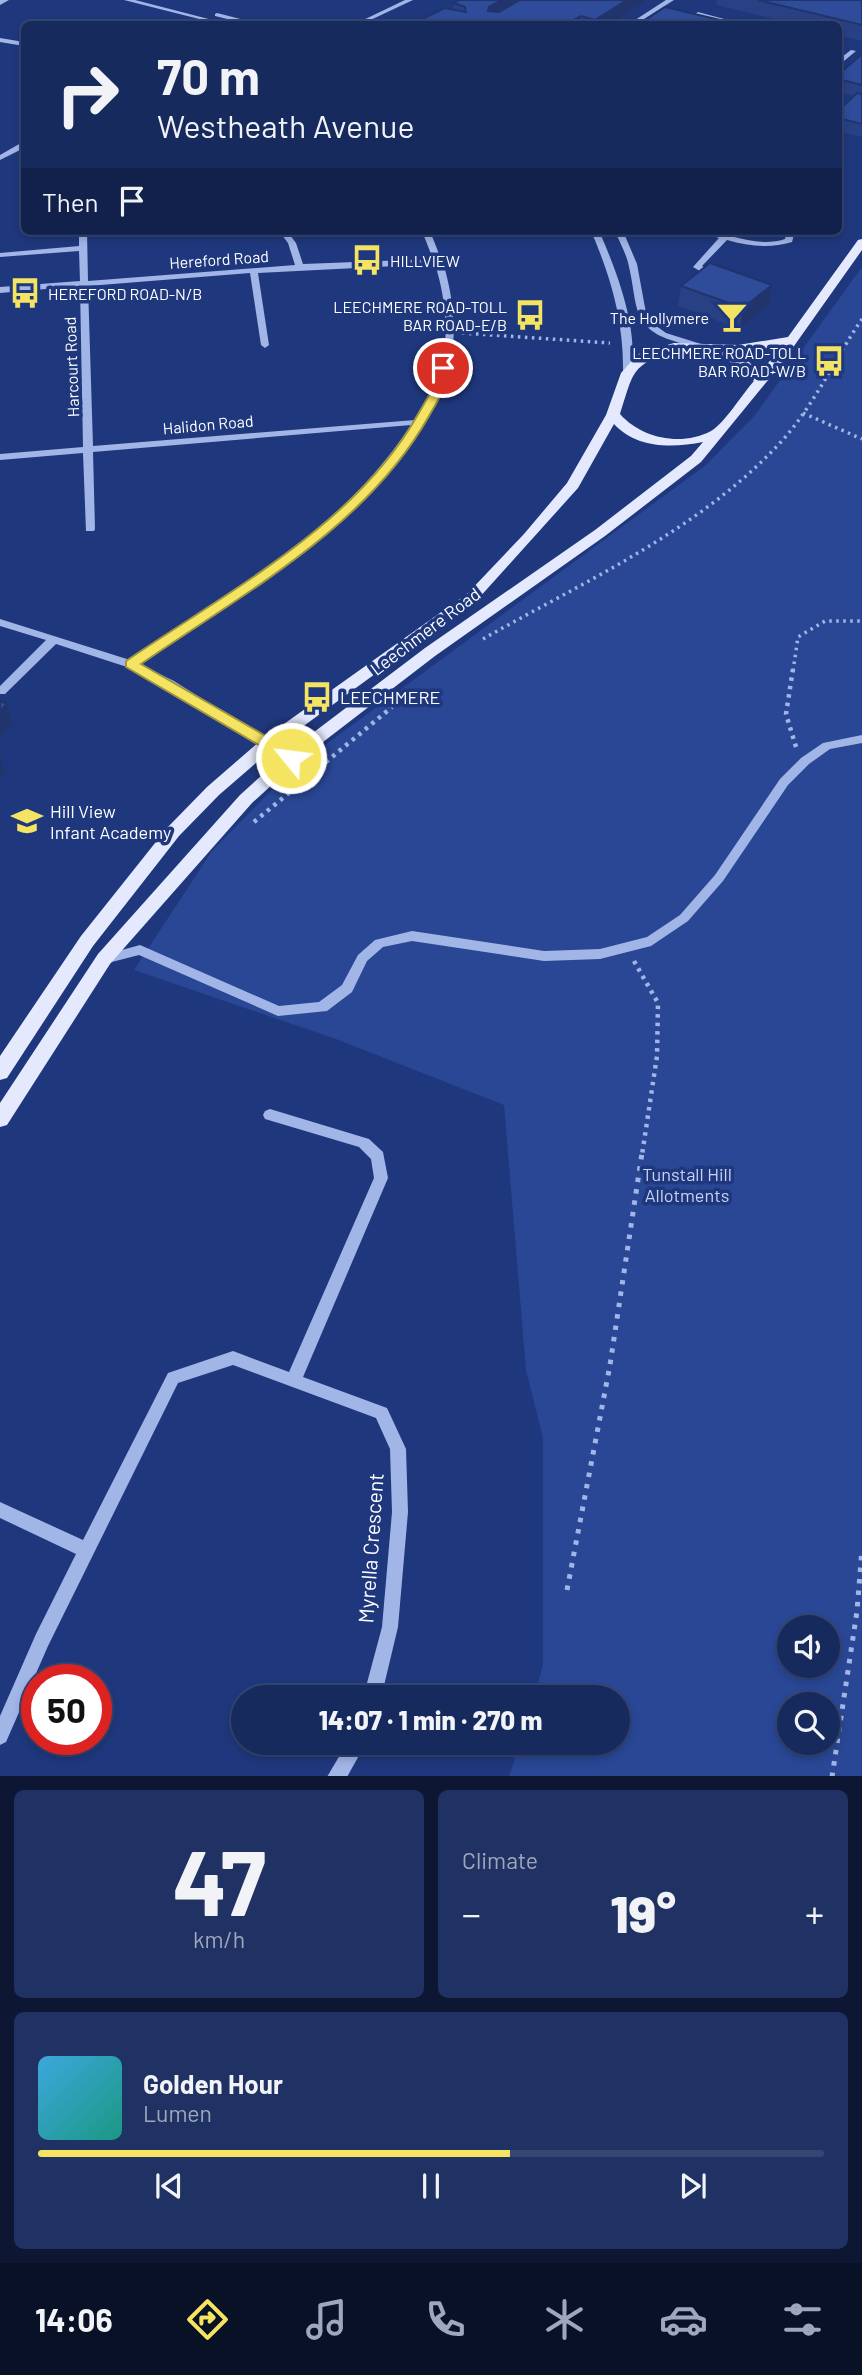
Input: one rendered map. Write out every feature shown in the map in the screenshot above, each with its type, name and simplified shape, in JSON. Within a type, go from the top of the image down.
[{"type":"main road","name":"Leechmere Road","points":[[0,1119],[104,959],[246,799],[291,758],[486,610],[600,533],[696,459],[778,360],[862,242]]},
{"type":"main road","points":[[627,373],[642,357],[664,349],[698,345],[738,349],[793,340]]},
{"type":"main road","points":[[698,345],[743,363],[761,381]]},
{"type":"main road","name":"Leechmere Road","points":[[0,1072],[87,941],[173,832],[213,791],[267,745],[473,596],[573,485],[613,415],[627,373]]},
{"type":"main road","points":[[613,415],[618,423],[642,437],[670,444],[719,433]]},
{"type":"main road","points":[[267,745],[291,758]]},
{"type":"street","points":[[0,3],[6,0]]},
{"type":"street","points":[[127,0],[213,21]]},
{"type":"street","points":[[159,0],[242,21]]},
{"type":"street","points":[[364,21],[410,0]]},
{"type":"street","points":[[636,21],[671,0]]},
{"type":"street","points":[[698,14],[725,21]]},
{"type":"street","points":[[644,16],[654,19]]},
{"type":"street","points":[[0,40],[21,44]]},
{"type":"street","points":[[842,61],[853,51]]},
{"type":"street","points":[[0,158],[21,147]]},
{"type":"street","name":"Harcourt Road","points":[[83,235],[90,529]]},
{"type":"street","points":[[287,235],[300,267]]},
{"type":"street","points":[[131,664],[256,580],[342,514],[376,483],[405,448],[442,383],[448,331],[446,282],[441,261],[428,235]]},
{"type":"street","name":"Leechmere Road","points":[[597,235],[618,284],[629,344],[627,373]]},
{"type":"street","points":[[621,235],[633,264],[642,313],[649,326],[663,335],[698,345]]},
{"type":"street","points":[[717,235],[780,244],[789,240],[790,235]]},
{"type":"street","points":[[725,237],[697,267],[706,274],[726,281]]},
{"type":"street","points":[[0,256],[83,248]]},
{"type":"street","name":"Hereford Road","points":[[0,290],[300,267],[441,261]]},
{"type":"street","points":[[254,271],[265,345]]},
{"type":"street","name":"Halidon Road","points":[[0,457],[420,422]]},
{"type":"street","points":[[0,622],[131,664],[170,684],[267,745]]},
{"type":"street","points":[[1,691],[54,639]]},
{"type":"street","points":[[104,959],[140,950],[278,1011],[322,1007],[347,988],[362,958],[379,943],[412,936],[544,956],[600,954],[651,941],[684,918],[719,878],[784,782],[801,765],[827,746],[862,739]]},
{"type":"street","points":[[270,1115],[364,1143],[378,1156],[381,1178],[293,1381]]},
{"type":"street","name":"Myrella Crescent","points":[[0,1736],[42,1640],[173,1378],[233,1359],[381,1413],[398,1449],[400,1512],[390,1627],[375,1685]]},
{"type":"street","points":[[0,1510],[86,1550]]},
{"type":"street","points":[[336,1776],[349,1755]]},
{"type":"path","points":[[480,641],[605,573],[701,514],[762,461],[803,413],[862,319]]},
{"type":"path","points":[[448,331],[629,344]]},
{"type":"path","points":[[803,413],[862,439]]},
{"type":"path","points":[[801,765],[786,714],[798,637],[825,621],[862,621]]},
{"type":"path","points":[[247,828],[394,706]]},
{"type":"path","points":[[566,1590],[610,1365],[657,1056],[658,1003],[626,947]]},
{"type":"path","points":[[832,1776],[856,1611],[862,1549]]},
{"type":"green space","name":"Tunstall Hill Allotments","points":[[862,267],[862,1776],[509,1776],[516,1755],[630,1755],[630,1685],[537,1685],[543,1665],[543,1438],[526,1370],[504,1105],[336,1039],[134,970],[212,851],[291,770],[706,465],[755,415]]},
{"type":"building","points":[[459,0],[502,0],[489,7],[488,11],[499,12],[520,0],[627,0],[595,20],[581,16],[572,21],[420,20],[445,8],[466,12],[465,7],[454,3]]},
{"type":"building","points":[[758,0],[862,0],[862,25]]},
{"type":"building","points":[[665,7],[724,21],[644,21]]},
{"type":"building","points":[[862,54],[862,85],[842,80],[842,72]]},
{"type":"building","points":[[857,93],[862,94],[862,124],[842,119],[842,107]]},
{"type":"building","points":[[710,263],[772,285],[743,308],[681,286]]},
{"type":"building","points":[[0,701],[7,704],[0,711]]},
{"type":"place","name":"HILLVIEW","points":[[367,260]]},
{"type":"place","name":"HEREFORD ROAD-N/B","points":[[25,293]]},
{"type":"place","name":"LEECHMERE ROAD-TOLL BAR ROAD-E/B","points":[[530,315]]},
{"type":"place","name":"The Hollymere","points":[[732,317]]},
{"type":"place","name":"LEECHMERE ROAD-TOLL BAR ROAD-W/B","points":[[829,361]]},
{"type":"place","name":"LEECHMERE","points":[[317,697]]},
{"type":"place","name":"Hill View Infant Academy","points":[[27,821]]},
{"type":"route","points":[[291,758],[170,684],[131,664],[306,544],[376,483],[405,448],[442,383],[443,368]]}]
